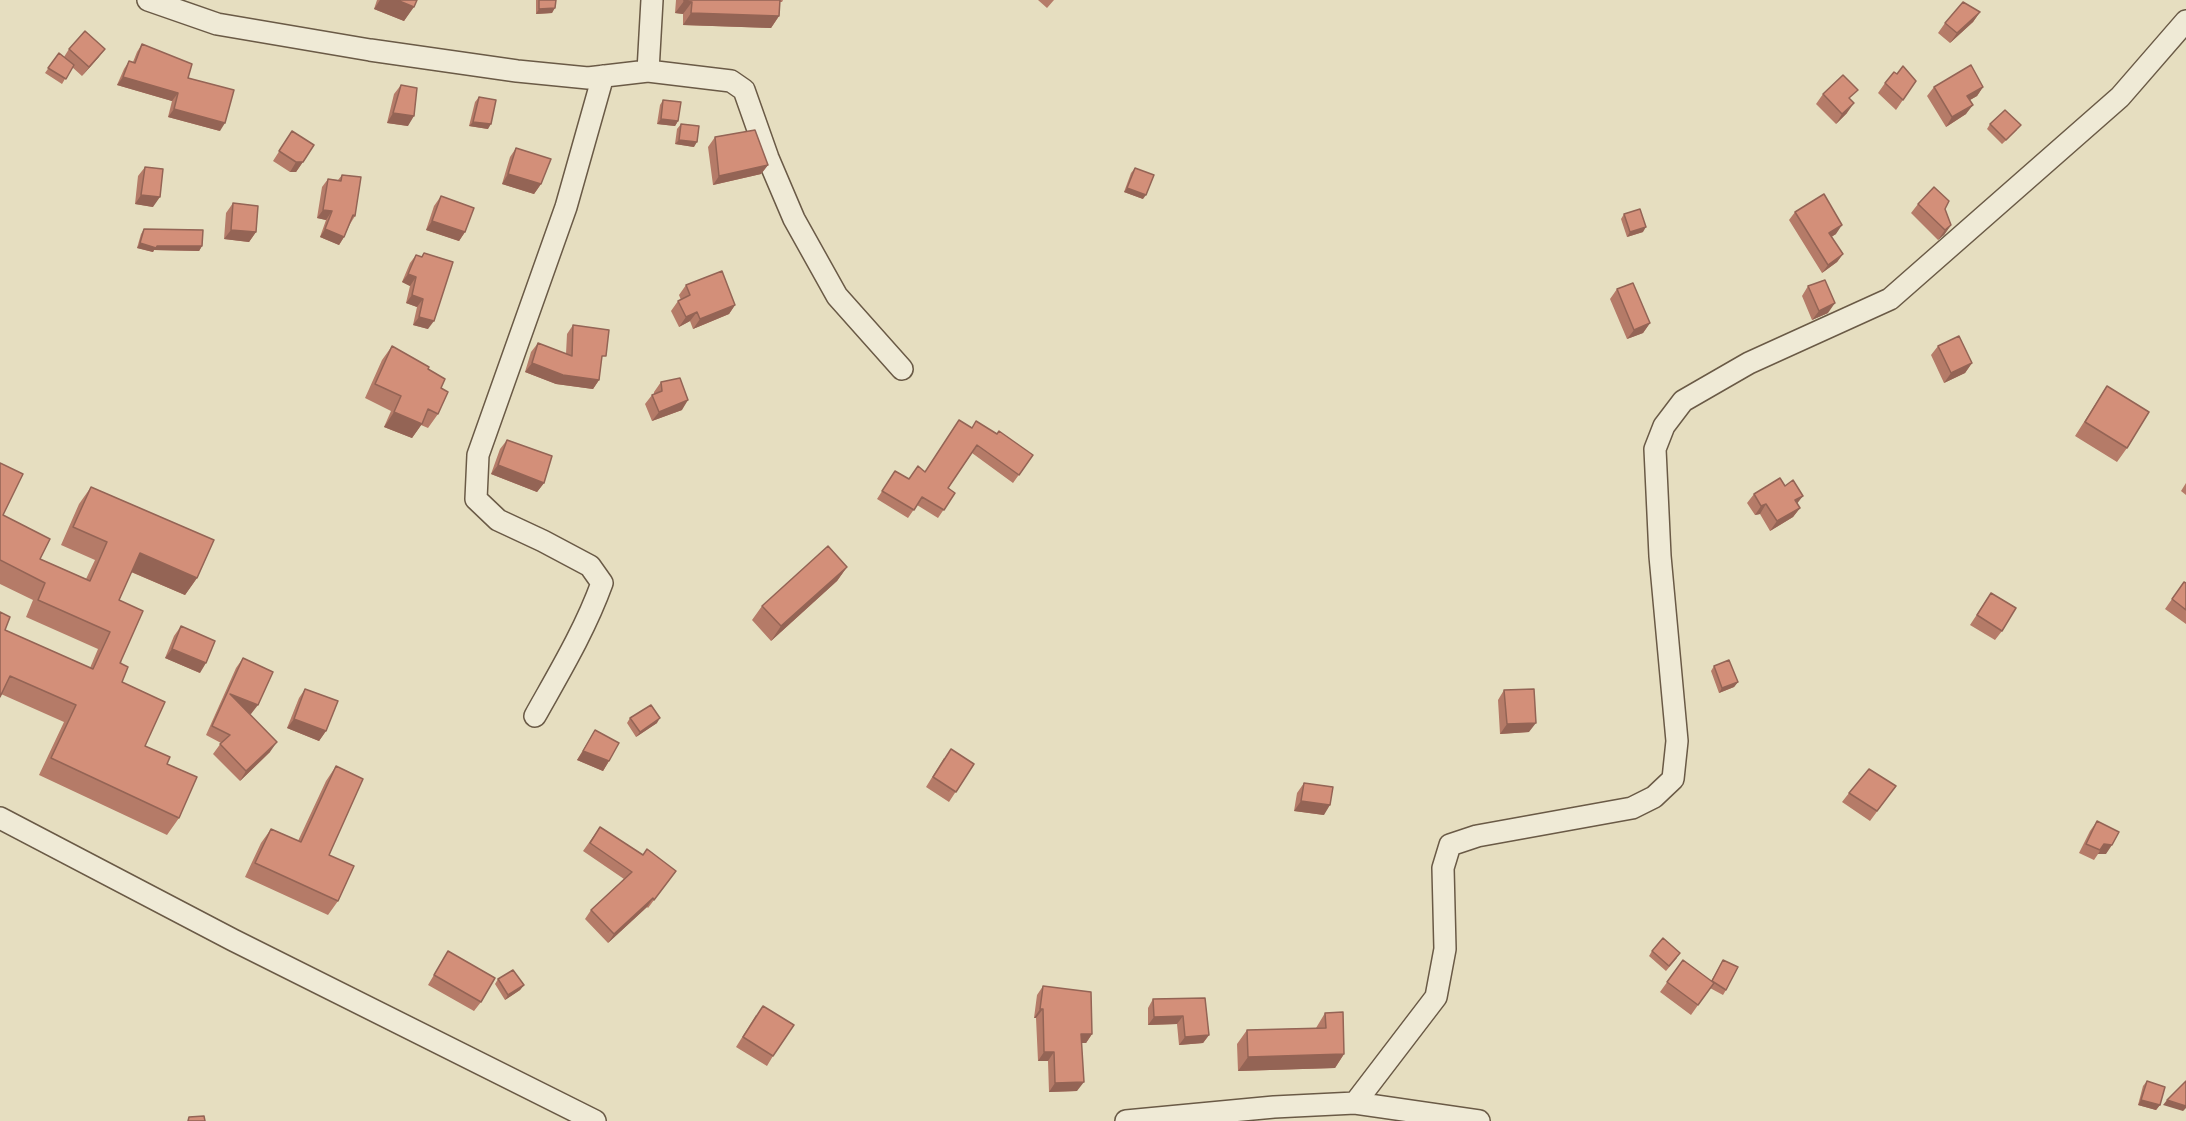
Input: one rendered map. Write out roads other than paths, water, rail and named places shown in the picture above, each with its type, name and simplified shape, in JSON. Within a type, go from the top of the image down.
[{"type":"street","points":[[148,0],[217,24],[358,48],[588,78],[648,70],[731,81],[744,90],[768,158],[794,219],[837,296],[902,369]]},
{"type":"street","points":[[648,70],[652,0]]},
{"type":"street","points":[[1355,1102],[1436,997],[1445,949],[1443,868],[1450,845],[1478,836],[1632,808],[1654,797],[1673,779],[1677,741],[1660,556],[1655,448],[1664,426],[1683,401],[1749,363],[1890,299],[2120,97],[2186,21]]},
{"type":"street","points":[[535,716],[570,653],[595,603],[602,583],[590,566],[498,520],[476,499],[478,455],[566,207],[603,76]]},
{"type":"street","points":[[0,818],[233,940],[594,1121]]},
{"type":"street","points":[[1126,1121],[1355,1102],[1479,1121]]}]
